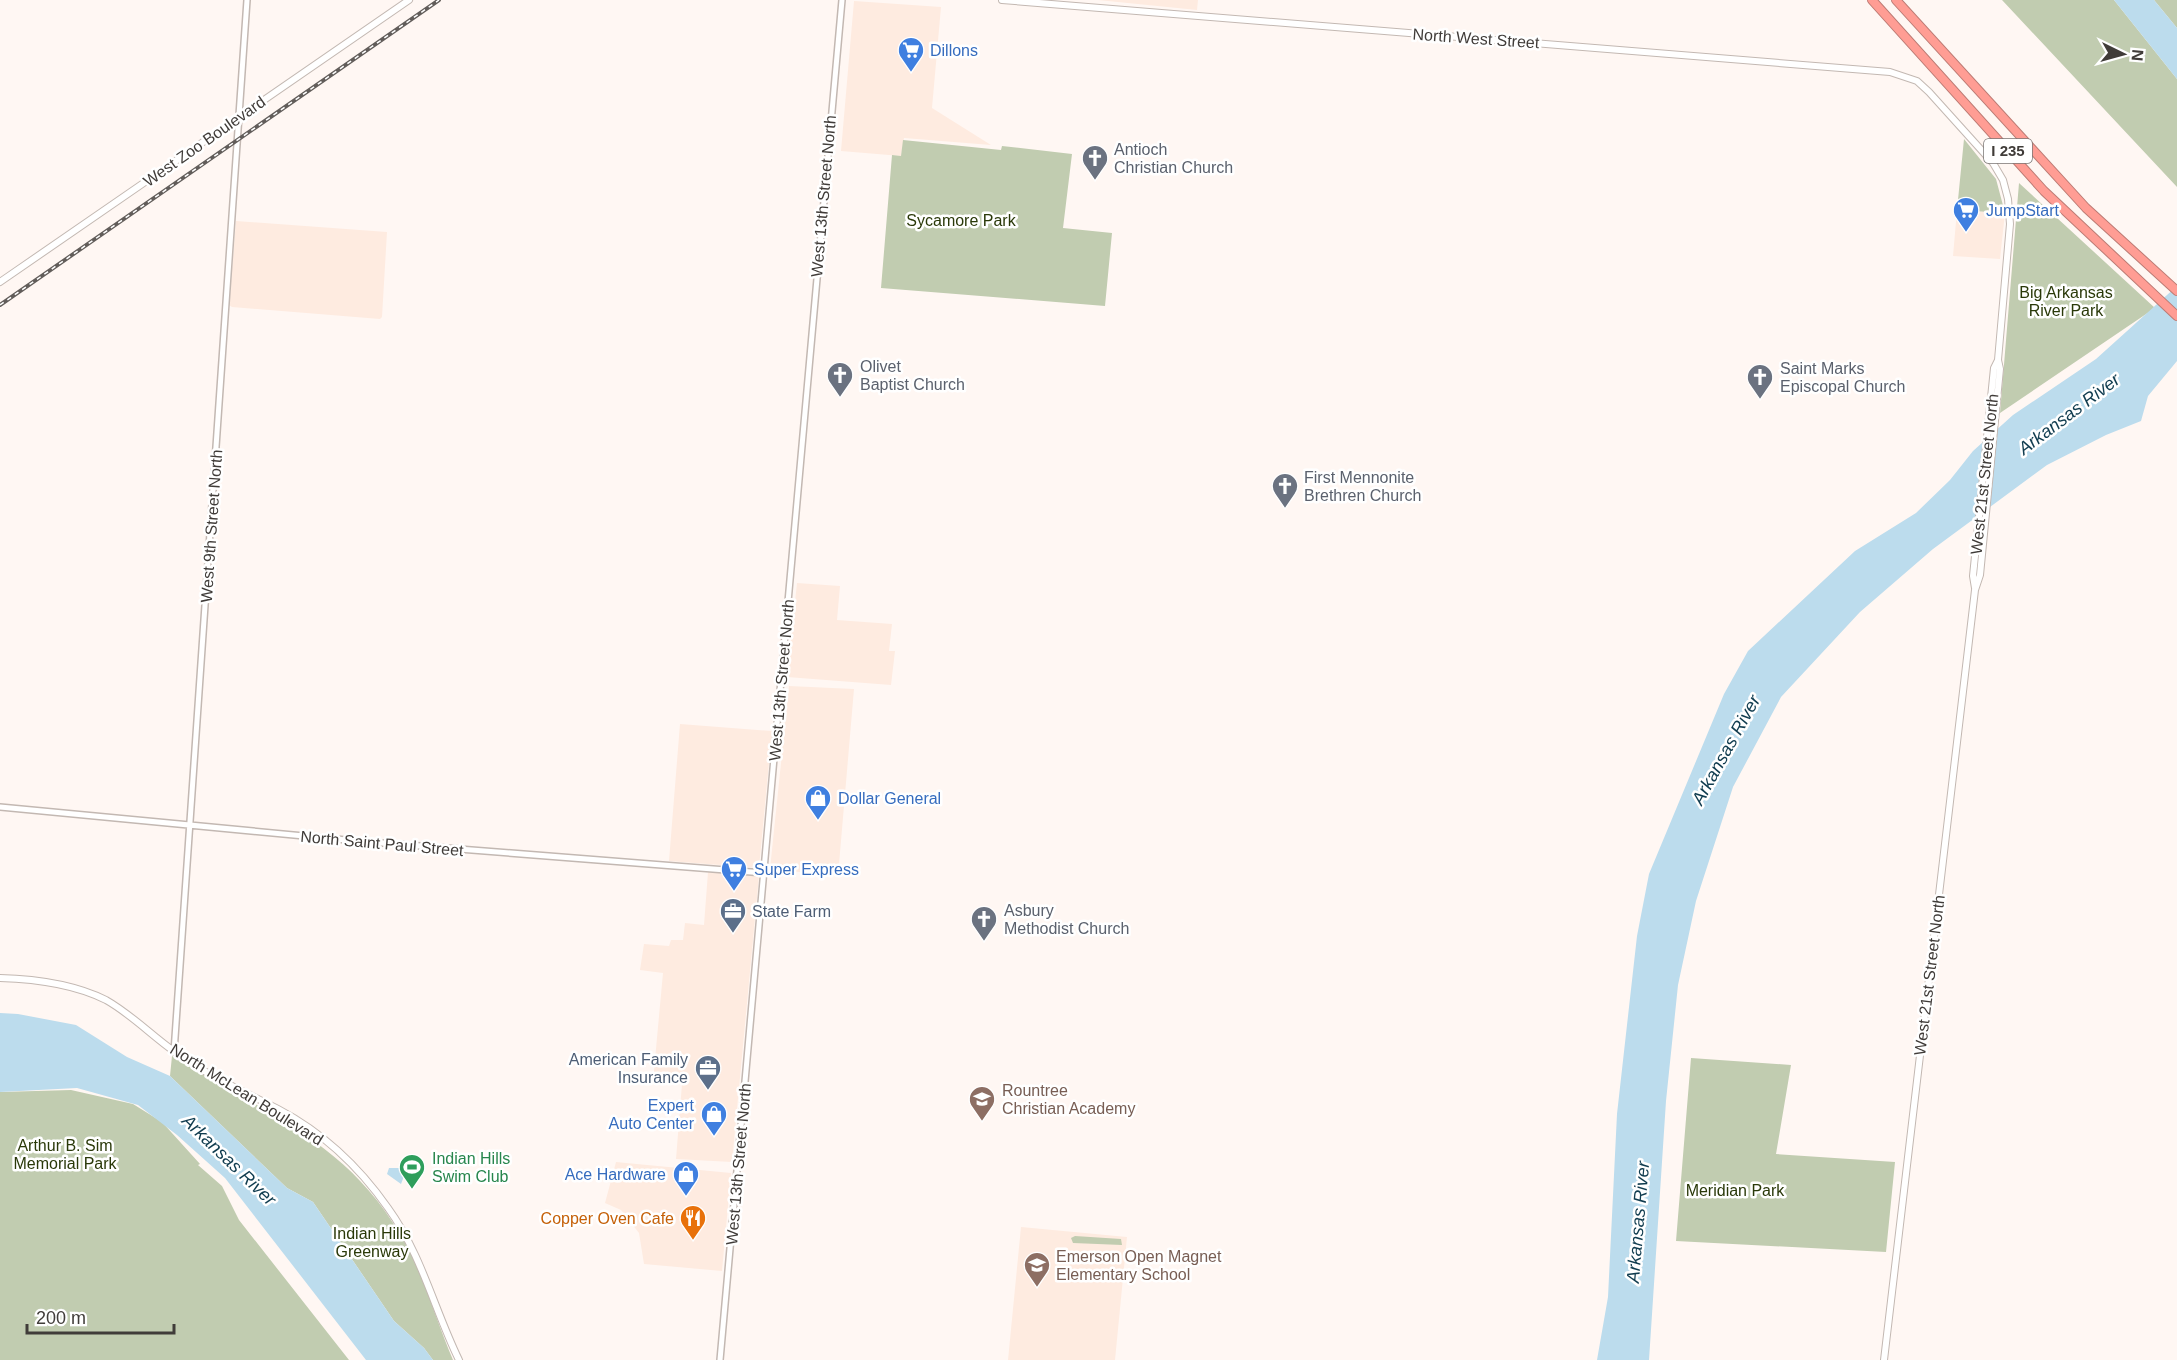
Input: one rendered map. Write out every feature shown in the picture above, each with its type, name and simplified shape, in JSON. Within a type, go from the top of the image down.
[{"type":"highway","name":"I 235","points":[[1872,0],[2044,191],[2177,316]]},
{"type":"highway","name":"I 235","points":[[1896,0],[2086,208],[2177,291]]},
{"type":"main road","name":"West Zoo Boulevard","points":[[0,282],[409,0]]},
{"type":"main road","name":"North West Street","points":[[1002,0],[1890,72],[1917,81],[1939,103],[1993,163],[2006,189]]},
{"type":"main road","name":"West 21st Street North","points":[[1884,1360],[1975,590],[1980,575],[1986,525],[2010,224],[2006,189]]},
{"type":"main road","name":"West 21st Street North","points":[[1975,590],[1973,576],[1994,368],[1998,360]]},
{"type":"main road","name":"North McLean Boulevard","points":[[0,978],[34,979],[72,988],[105,1000],[174,1052],[302,1124],[350,1163],[389,1209],[416,1252],[459,1360]]},
{"type":"street","name":"West 9th Street North","points":[[174,1052],[247,0]]},
{"type":"street","name":"West 13th Street North","points":[[720,1360],[842,0]]},
{"type":"street","name":"North Saint Paul Street","points":[[0,807],[190,826],[764,873]]},
{"type":"shaded area","points":[[1098,0],[1198,0],[1197,10]]},
{"type":"shaded area","points":[[854,1],[941,7],[932,108],[991,145],[904,138],[901,156],[841,151]]},
{"type":"shaded area","points":[[1957,210],[2005,213],[2000,259],[1953,256]]},
{"type":"shaded area","points":[[236,221],[387,232],[382,317],[380,319],[232,307],[229,305]]},
{"type":"shaded area","points":[[797,583],[840,586],[837,620],[892,624],[889,651],[895,651],[891,685],[787,677]]},
{"type":"shaded area","points":[[789,686],[854,689],[838,876],[770,869]]},
{"type":"shaded area","points":[[680,724],[772,731],[759,868],[669,861]]},
{"type":"shaded area","points":[[708,872],[759,876],[732,1162],[676,1159],[682,1084],[653,1081],[663,973],[640,970],[644,944],[669,946],[671,940],[683,940],[685,923],[704,925]]},
{"type":"shaded area","points":[[616,1162],[731,1173],[722,1271],[644,1264],[639,1233],[621,1210],[605,1203]]},
{"type":"shaded area","points":[[1021,1227],[1127,1237],[1115,1360],[1008,1360]]},
{"type":"green space","points":[[2002,0],[2114,0],[2177,79],[2177,187]]},
{"type":"green space","points":[[2154,0],[2177,0],[2177,28]]},
{"type":"green space","points":[[1964,139],[1996,179],[2005,213],[1957,210]]},
{"type":"green space","name":"Sycamore Park","points":[[903,140],[1001,150],[1002,146],[1072,154],[1063,228],[1112,233],[1105,306],[881,288],[892,155],[901,156]]},
{"type":"green space","name":"Big Arkansas River Park","points":[[2019,183],[2155,308],[2000,413]]},
{"type":"green space","name":"Indian Hills Greenway","points":[[172,1056],[298,1130],[326,1150],[378,1201],[400,1234],[423,1280],[453,1360],[433,1360],[424,1348],[394,1321],[313,1202],[287,1188],[170,1076]]},
{"type":"green space","name":"Meridian Park","points":[[1691,1058],[1791,1065],[1776,1154],[1895,1162],[1886,1252],[1676,1241]]},
{"type":"green space","name":"Arthur B. Sim Memorial Park","points":[[71,1090],[133,1104],[162,1122],[200,1164],[198,1165],[222,1186],[239,1220],[349,1360],[0,1360],[0,1092]]},
{"type":"green space","points":[[1075,1236],[1121,1239],[1122,1245],[1073,1243],[1071,1238]]},
{"type":"water","points":[[2114,0],[2154,0],[2177,28],[2177,79]]},
{"type":"water","name":"Arkansas River","points":[[2177,286],[2177,361],[2148,396],[2141,421],[2106,435],[2047,465],[1933,549],[1860,612],[1781,697],[1733,787],[1696,901],[1678,985],[1666,1101],[1649,1360],[1597,1360],[1608,1297],[1617,1114],[1637,936],[1649,874],[1724,694],[1748,651],[1855,551],[1916,513],[1950,480],[1973,451],[2013,415],[2096,359]]},
{"type":"water","name":"Arkansas River","points":[[0,1013],[18,1014],[76,1025],[127,1057],[170,1076],[287,1188],[313,1202],[394,1321],[424,1348],[433,1360],[366,1360],[225,1178],[177,1135],[138,1105],[77,1088],[0,1092]]},
{"type":"water","points":[[389,1168],[402,1168],[406,1171],[401,1184],[387,1174]]},
{"type":"railway","points":[[0,305],[439,0]]},
{"type":"place","name":"Dillons","points":[[911,73]]},
{"type":"place","name":"Antioch Christian Church","points":[[1095,181]]},
{"type":"place","name":"JumpStart","points":[[1966,233]]},
{"type":"place","name":"Olivet Baptist Church","points":[[840,398]]},
{"type":"place","name":"Saint Marks Episcopal Church","points":[[1760,400]]},
{"type":"place","name":"First Mennonite Brethren Church","points":[[1285,509]]},
{"type":"place","name":"Dollar General","points":[[818,821]]},
{"type":"place","name":"Super Express","points":[[734,892]]},
{"type":"place","name":"State Farm","points":[[733,934]]},
{"type":"place","name":"Asbury Methodist Church","points":[[984,942]]},
{"type":"place","name":"American Family Insurance","points":[[708,1091]]},
{"type":"place","name":"Rountree Christian Academy","points":[[982,1122]]},
{"type":"place","name":"Expert Auto Center","points":[[714,1137]]},
{"type":"place","name":"Indian Hills Swim Club","points":[[412,1190]]},
{"type":"place","name":"Ace Hardware","points":[[686,1197]]},
{"type":"place","name":"Copper Oven Cafe","points":[[693,1241]]},
{"type":"place","name":"Emerson Open Magnet Elementary School","points":[[1037,1288]]}]
